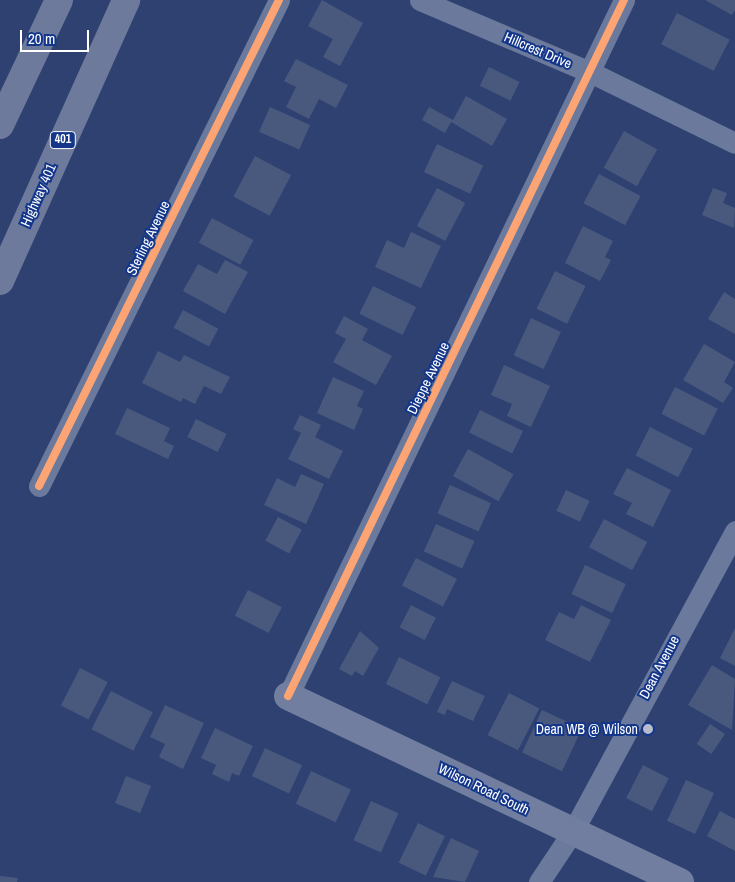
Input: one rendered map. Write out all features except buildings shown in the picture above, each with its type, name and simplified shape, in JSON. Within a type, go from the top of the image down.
[{"type":"highway","points":[[0,125],[59,0]]},
{"type":"highway","name":"Highway 401","points":[[0,281],[126,0]]},
{"type":"main road","name":"Wilson Road South","points":[[288,696],[680,882]]},
{"type":"street","name":"Sterling Avenue","points":[[39,486],[279,0]]},
{"type":"street","name":"Hillcrest Drive","points":[[420,0],[590,72],[735,142]]},
{"type":"street","name":"Dieppe Avenue","points":[[288,696],[624,0]]},
{"type":"street","name":"Dean Avenue","points":[[539,882],[573,831],[735,531]]},
{"type":"cycle path","points":[[39,486],[279,0]]},
{"type":"cycle path","points":[[288,696],[624,0]]},
{"type":"place","name":"Dean WB @ Wilson","points":[[648,729]]}]
